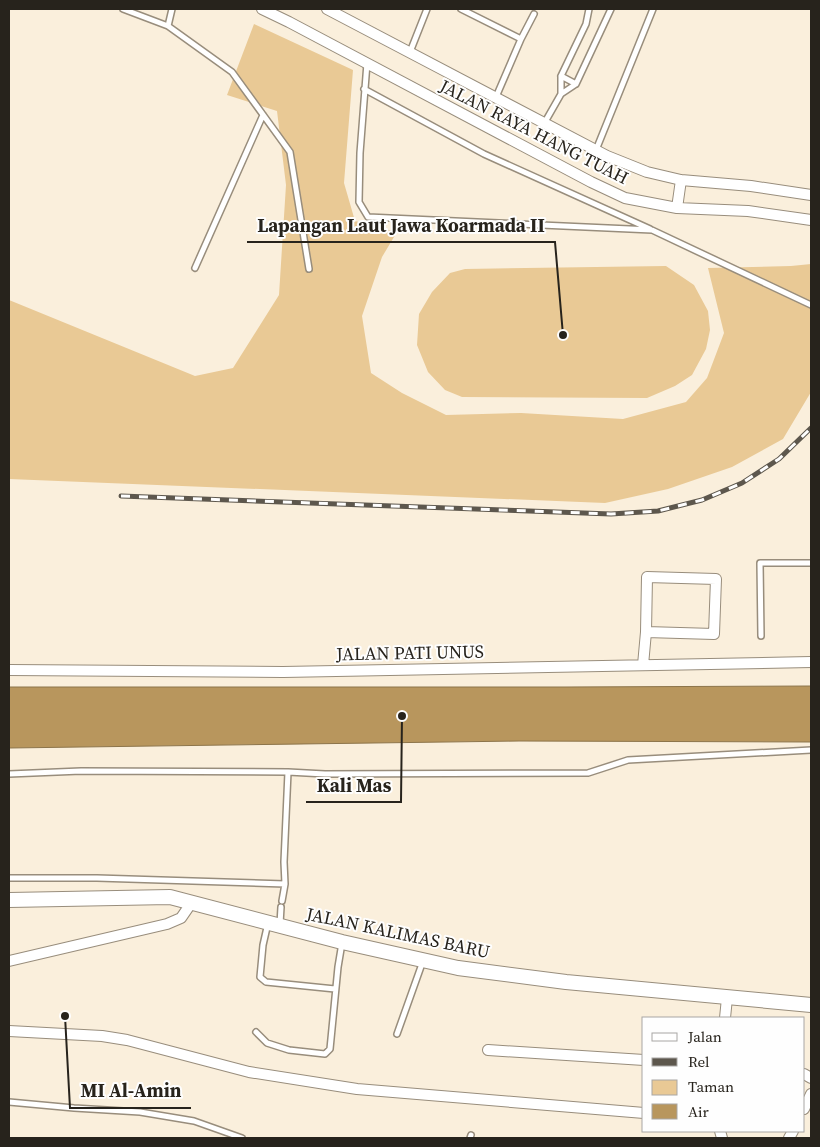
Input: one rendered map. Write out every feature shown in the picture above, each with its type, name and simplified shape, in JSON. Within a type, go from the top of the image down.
[{"type":"street","name":"JALAN RAYA HANG TUAH","points":[[262,9],[591,182],[625,198],[677,208],[748,211],[811,220]]},
{"type":"street","name":"JALAN RAYA HANG TUAH","points":[[327,9],[596,150],[647,172],[681,180],[751,186],[811,195]]},
{"type":"street","points":[[677,208],[681,180]]},
{"type":"street","points":[[643,666],[647,577],[716,579],[714,634],[646,632]]},
{"type":"street","name":"JALAN PATI UNUS","points":[[9,670],[283,672],[811,662]]},
{"type":"street","name":"JALAN KALIMAS BARU","points":[[9,900],[164,897],[192,902],[342,942],[458,968],[566,982],[811,1005]]},
{"type":"street","points":[[9,960],[167,924],[181,918],[192,902]]},
{"type":"street","points":[[725,1017],[727,998]]},
{"type":"street","points":[[9,1031],[102,1036],[127,1040],[248,1072],[357,1089],[642,1112]]},
{"type":"street","points":[[488,1050],[642,1060]]},
{"type":"street","points":[[805,1107],[811,1094]]},
{"type":"lane","points":[[123,9],[168,26],[232,72],[264,115],[290,152],[309,269]]},
{"type":"lane","points":[[168,26],[172,9]]},
{"type":"lane","points":[[410,52],[427,9]]},
{"type":"lane","points":[[461,9],[521,39]]},
{"type":"lane","points":[[561,94],[561,76],[586,24],[589,9]]},
{"type":"lane","points":[[545,122],[561,94],[576,84],[611,9]]},
{"type":"lane","points":[[596,150],[652,9]]},
{"type":"lane","points":[[496,97],[534,14]]},
{"type":"lane","points":[[367,63],[360,153],[359,202],[368,217],[652,230]]},
{"type":"lane","points":[[561,76],[576,84]]},
{"type":"lane","points":[[364,89],[484,154],[811,305]]},
{"type":"lane","points":[[196,268],[264,115]]},
{"type":"lane","points":[[760,636],[760,563],[811,562]]},
{"type":"lane","points":[[9,774],[81,771],[288,772],[325,774],[588,773],[628,760],[811,750]]},
{"type":"lane","points":[[288,772],[282,904],[274,925],[263,945],[260,977],[266,982],[335,989]]},
{"type":"lane","points":[[9,878],[97,878],[284,884]]},
{"type":"lane","points":[[256,1032],[266,1043],[289,1050],[325,1054],[330,1049],[335,989],[342,942]]},
{"type":"lane","points":[[397,1034],[423,961]]},
{"type":"lane","points":[[9,1102],[140,1112],[194,1121],[242,1138]]},
{"type":"green space","points":[[254,24],[353,70],[344,183],[355,221],[397,232],[382,257],[362,316],[371,373],[402,393],[446,415],[521,413],[623,419],[686,402],[707,378],[724,333],[708,268],[811,264],[811,392],[783,439],[732,467],[668,489],[605,503],[9,479],[9,300],[195,376],[233,368],[279,295],[286,185],[277,111],[227,95]]},
{"type":"green space","points":[[666,266],[694,285],[708,311],[710,330],[706,349],[692,375],[675,386],[647,398],[462,397],[445,390],[428,372],[417,345],[419,314],[432,292],[450,273],[465,269]]},
{"type":"water","points":[[811,686],[811,742],[519,741],[9,748],[9,687]]},
{"type":"railway","points":[[121,496],[611,514],[658,511],[702,500],[742,483],[779,459],[811,428]]},
{"type":"place","name":"Lapangan Laut Jawa Koarmada II","points":[[563,335]]},
{"type":"place","name":"Kali Mas","points":[[402,716]]},
{"type":"place","name":"MI Al-Amin","points":[[65,1016]]}]
